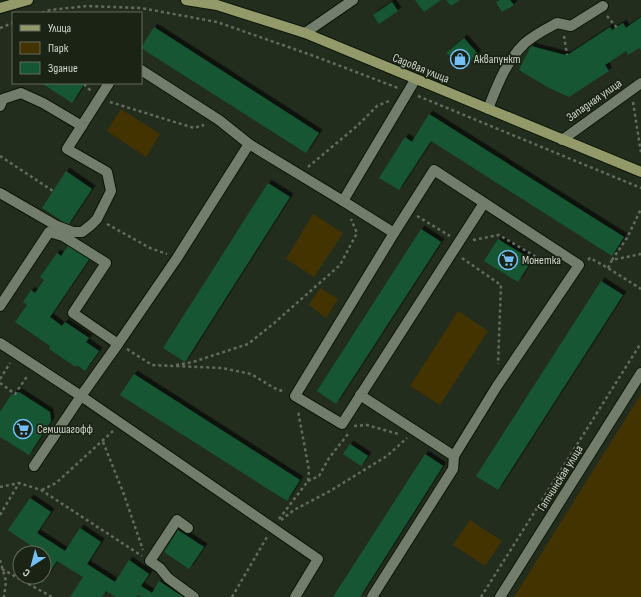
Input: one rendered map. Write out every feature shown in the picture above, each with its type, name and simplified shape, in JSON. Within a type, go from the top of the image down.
[{"type":"main road","points":[[0,8],[28,0]]},
{"type":"main road","name":"Садовая улица","points":[[186,0],[218,5],[305,34],[641,172]]},
{"type":"street","points":[[305,34],[353,0]]},
{"type":"street","points":[[488,109],[496,88],[513,57],[525,42],[556,23],[572,26],[603,6]]},
{"type":"street","points":[[142,71],[219,120],[249,144],[394,233]]},
{"type":"street","points":[[343,201],[415,80]]},
{"type":"street","name":"Западная улица","points":[[562,140],[641,83]]},
{"type":"street","points":[[0,193],[57,226],[74,232],[82,232],[97,219],[111,191],[107,172],[68,149],[108,84]]},
{"type":"street","points":[[0,106],[3,98],[21,93],[43,103],[82,126]]},
{"type":"street","points":[[34,466],[177,258],[249,144]]},
{"type":"street","points":[[372,597],[453,469],[454,456],[497,386],[579,265],[434,170],[295,396],[342,424],[484,203]]},
{"type":"street","points":[[0,306],[50,232],[63,236],[106,263],[73,313],[118,344]]},
{"type":"street","points":[[0,343],[81,396],[318,560],[295,597]]},
{"type":"street","name":"Гатчинская улица","points":[[500,597],[641,373]]},
{"type":"street","points":[[360,395],[454,456]]},
{"type":"street","points":[[188,528],[177,520],[150,561],[160,568],[168,578],[194,597]]},
{"type":"path","points":[[45,12],[50,10],[87,6],[141,8],[217,22],[314,56],[408,92],[641,188]]},
{"type":"path","points":[[0,28],[12,24]]},
{"type":"path","points":[[562,24],[567,55]]},
{"type":"path","points":[[298,175],[357,126],[377,106],[408,92]]},
{"type":"path","points":[[99,99],[194,128],[219,120]]},
{"type":"path","points":[[633,102],[641,153]]},
{"type":"path","points":[[0,156],[53,191]]},
{"type":"path","points":[[170,366],[193,362],[248,344],[340,265],[356,232],[343,201]]},
{"type":"path","points":[[608,268],[641,209]]},
{"type":"path","points":[[408,211],[459,242],[500,235],[538,258],[552,260]]},
{"type":"path","points":[[97,219],[150,248],[177,258]]},
{"type":"path","points":[[452,252],[501,285],[497,386]]},
{"type":"path","points":[[612,260],[641,254]]},
{"type":"path","points":[[579,265],[590,258],[641,289]]},
{"type":"path","points":[[481,597],[641,343]]},
{"type":"path","points":[[118,344],[152,365],[222,368],[250,374],[274,388],[295,396],[309,470],[308,481]]},
{"type":"path","points":[[0,379],[16,354]]},
{"type":"path","points":[[0,384],[15,394],[34,366]]},
{"type":"path","points":[[41,490],[56,483],[103,442],[121,424]]},
{"type":"path","points":[[273,528],[294,510],[330,492],[387,456],[408,438],[367,425],[355,426],[342,424]]},
{"type":"path","points":[[232,597],[273,528],[308,481],[319,476],[329,458],[355,426]]},
{"type":"path","points":[[0,487],[19,483],[41,490],[145,558],[140,538],[103,442]]},
{"type":"path","points":[[0,515],[19,483]]},
{"type":"path","points":[[0,560],[6,581],[4,597]]},
{"type":"path","points":[[2,569],[52,597]]},
{"type":"green space","points":[[121,109],[160,134],[146,157],[107,131]]},
{"type":"green space","points":[[313,214],[343,233],[314,277],[286,259]]},
{"type":"green space","points":[[320,288],[338,299],[326,318],[309,305]]},
{"type":"green space","points":[[458,311],[488,331],[440,405],[410,386]]},
{"type":"green space","points":[[641,394],[641,597],[514,597]]},
{"type":"green space","points":[[470,520],[502,541],[485,566],[453,545]]},
{"type":"building","points":[[415,0],[441,0],[424,12]]},
{"type":"building","points":[[446,0],[460,0],[451,6]]},
{"type":"building","points":[[500,0],[510,0],[514,5],[502,12],[496,2]]},
{"type":"building","points":[[392,2],[398,11],[379,24],[373,15]]},
{"type":"building","points":[[641,17],[641,50],[639,48],[628,55],[626,51],[605,65],[609,71],[569,97],[549,88],[519,70],[531,46],[565,55],[569,54],[610,27],[612,30],[623,23],[626,28]]},
{"type":"building","points":[[154,27],[319,133],[306,153],[142,49]]},
{"type":"building","points":[[464,38],[478,54],[465,65],[446,53]]},
{"type":"building","points":[[43,84],[84,84],[72,103]]},
{"type":"building","points":[[429,114],[624,237],[612,256],[431,141],[399,190],[379,178],[405,137],[412,142]]},
{"type":"building","points":[[66,171],[92,189],[68,225],[42,208]]},
{"type":"building","points":[[268,183],[290,197],[185,362],[163,348]]},
{"type":"building","points":[[421,229],[441,242],[336,404],[317,391]]},
{"type":"building","name":"Монетка","points":[[498,239],[532,260],[518,282],[484,261]]},
{"type":"building","points":[[70,243],[90,258],[50,317],[62,326],[65,322],[89,338],[86,342],[99,351],[85,371],[77,365],[76,367],[49,349],[50,346],[15,322],[27,305],[23,302],[31,290],[35,293],[44,280],[40,277],[57,253],[61,256]]},
{"type":"building","points":[[601,281],[623,295],[498,490],[476,476]]},
{"type":"building","points":[[134,374],[300,480],[287,501],[120,395]]},
{"type":"building","name":"Семишагофф","points":[[19,392],[50,412],[51,421],[29,455],[0,437],[0,412],[11,395]]},
{"type":"building","points":[[350,444],[368,456],[361,466],[343,454]]},
{"type":"building","points":[[425,454],[443,466],[360,597],[333,597]]},
{"type":"building","points":[[30,498],[51,512],[37,533],[65,551],[80,528],[101,542],[87,564],[115,582],[129,560],[149,574],[141,586],[152,593],[159,581],[183,597],[141,597],[138,595],[136,597],[116,597],[106,591],[102,597],[70,597],[83,577],[57,561],[52,568],[52,545],[30,545],[8,530]]},
{"type":"building","points":[[178,530],[204,547],[189,569],[164,552]]},
{"type":"place","name":"Аквапункт","points":[[460,59]]},
{"type":"place","name":"Монетка","points":[[508,260]]},
{"type":"place","name":"Семишагофф","points":[[23,429]]}]
